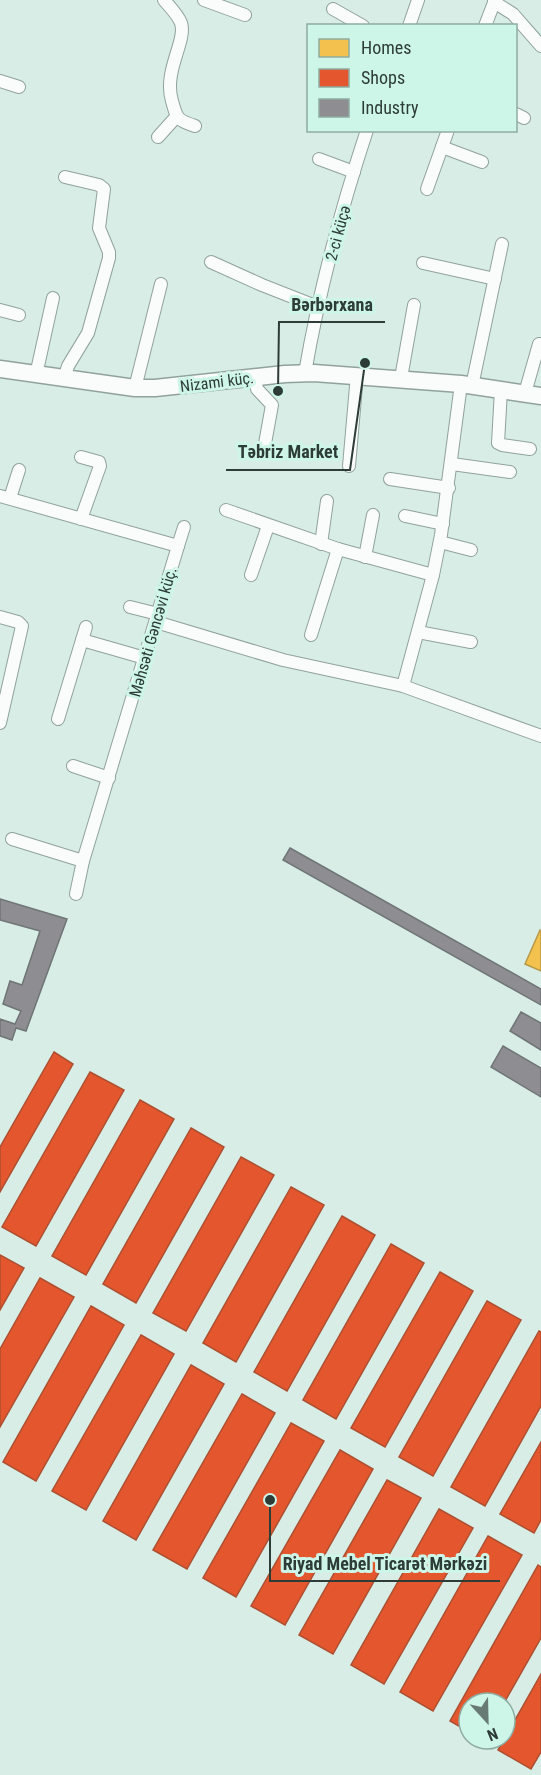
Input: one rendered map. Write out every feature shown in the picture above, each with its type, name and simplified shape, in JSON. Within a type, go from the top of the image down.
[{"type":"street","points":[[164,0],[181,23],[182,32],[170,71],[169,84],[176,117],[180,121],[195,126]]},
{"type":"street","points":[[204,0],[245,15]]},
{"type":"street","points":[[410,24],[418,0]]},
{"type":"street","points":[[486,24],[494,1],[513,14],[541,46]]},
{"type":"street","points":[[333,9],[359,24]]},
{"type":"street","points":[[0,81],[19,87]]},
{"type":"street","points":[[158,137],[176,117]]},
{"type":"street","name":"2-ci küçə","points":[[305,373],[318,308],[366,132]]},
{"type":"street","points":[[426,189],[446,132]]},
{"type":"street","points":[[442,147],[482,162]]},
{"type":"street","points":[[319,159],[354,172]]},
{"type":"street","points":[[64,379],[68,366],[88,333],[109,252],[99,228],[104,189],[99,185],[65,177]]},
{"type":"street","points":[[403,686],[433,576],[467,385],[502,244]]},
{"type":"street","points":[[211,262],[318,308]]},
{"type":"street","points":[[423,263],[495,279]]},
{"type":"street","points":[[135,388],[161,284]]},
{"type":"street","points":[[36,375],[53,298]]},
{"type":"street","points":[[401,378],[414,304]]},
{"type":"street","points":[[0,310],[20,315]]},
{"type":"street","points":[[533,395],[539,344]]},
{"type":"street","name":"Nizami küç.","points":[[0,369],[135,388],[171,388],[305,373],[401,378],[533,395]]},
{"type":"street","points":[[349,466],[357,375]]},
{"type":"street","points":[[255,378],[257,389],[273,405],[264,449]]},
{"type":"street","points":[[501,390],[498,442],[502,445],[530,448]]},
{"type":"street","points":[[81,457],[99,462],[100,466],[81,519]]},
{"type":"street","points":[[452,464],[510,472]]},
{"type":"street","points":[[3,497],[19,470]]},
{"type":"street","points":[[390,479],[449,488]]},
{"type":"street","name":"Məhsəti Gəncəvi küç.","points":[[3,497],[178,546],[83,861],[76,894]]},
{"type":"street","points":[[321,544],[327,501]]},
{"type":"street","points":[[226,510],[321,544],[433,576]]},
{"type":"street","points":[[365,557],[373,515]]},
{"type":"street","points":[[405,516],[443,524]]},
{"type":"street","points":[[251,575],[268,526]]},
{"type":"street","points":[[178,546],[184,527]]},
{"type":"street","points":[[440,542],[471,550]]},
{"type":"street","points":[[311,635],[338,549]]},
{"type":"street","points":[[130,607],[283,660],[403,686],[541,736]]},
{"type":"street","points":[[0,617],[18,622],[22,626],[0,723]]},
{"type":"street","points":[[418,632],[471,642]]},
{"type":"street","points":[[58,719],[84,633],[145,658]]},
{"type":"street","points":[[73,766],[109,778]]},
{"type":"street","points":[[12,839],[83,861]]},
{"type":"building: Homes","points":[[541,931],[541,971],[525,964]]},
{"type":"building: Shops","points":[[54,1052],[73,1064],[0,1192],[0,1147]]},
{"type":"building: Shops","points":[[90,1072],[124,1090],[36,1246],[2,1227]]},
{"type":"building: Shops","points":[[140,1100],[174,1119],[86,1275],[52,1256]]},
{"type":"building: Shops","points":[[191,1128],[224,1147],[136,1303],[103,1284]]},
{"type":"building: Shops","points":[[241,1157],[274,1175],[186,1331],[153,1313]]},
{"type":"building: Shops","points":[[291,1187],[324,1205],[236,1362],[203,1343]]},
{"type":"building: Shops","points":[[342,1216],[375,1235],[287,1391],[254,1372]]},
{"type":"building: Shops","points":[[391,1244],[424,1263],[336,1419],[303,1400]]},
{"type":"building: Shops","points":[[0,1255],[24,1268],[0,1310]]},
{"type":"building: Shops","points":[[440,1272],[473,1291],[385,1447],[351,1428]]},
{"type":"building: Shops","points":[[40,1278],[74,1297],[0,1427],[0,1349]]},
{"type":"building: Shops","points":[[487,1301],[521,1320],[433,1476],[399,1457]]},
{"type":"building: Shops","points":[[91,1306],[124,1325],[36,1481],[3,1462]]},
{"type":"building: Shops","points":[[539,1331],[541,1332],[541,1406],[485,1506],[451,1487]]},
{"type":"building: Shops","points":[[141,1335],[174,1354],[86,1510],[52,1491]]},
{"type":"building: Shops","points":[[191,1365],[224,1384],[136,1540],[103,1521]]},
{"type":"building: Shops","points":[[242,1394],[275,1413],[187,1569],[153,1550]]},
{"type":"building: Shops","points":[[291,1423],[324,1441],[236,1597],[203,1578]]},
{"type":"building: Shops","points":[[541,1442],[541,1520],[534,1533],[500,1514]]},
{"type":"building: Shops","points":[[340,1450],[373,1469],[285,1625],[251,1606]]},
{"type":"building: Shops","points":[[387,1480],[421,1498],[333,1654],[299,1635]]},
{"type":"building: Shops","points":[[439,1509],[473,1528],[384,1684],[351,1665]]},
{"type":"building: Shops","points":[[488,1536],[522,1555],[433,1711],[400,1692]]},
{"type":"building: Shops","points":[[538,1565],[541,1567],[541,1638],[511,1691],[467,1691]]},
{"type":"building: Shops","points":[[541,1674],[541,1752],[531,1769],[500,1751],[517,1751],[517,1716]]},
{"type":"building: Shops","points":[[457,1709],[457,1725],[450,1721]]},
{"type":"building: Industry","points":[[290,848],[541,989],[541,1005],[283,860]]},
{"type":"building: Industry","points":[[0,899],[67,919],[26,1031],[16,1028],[12,1040],[0,1036],[0,1019],[15,1024],[21,1011],[3,1004],[10,981],[22,985],[40,931],[0,920]]},
{"type":"building: Industry","points":[[521,1012],[541,1023],[541,1050],[510,1031]]},
{"type":"building: Industry","points":[[503,1046],[541,1068],[541,1097],[491,1067]]},
{"type":"place","name":"Təbriz Market","points":[[365,363]]},
{"type":"place","name":"Bərbərxana","points":[[278,391]]},
{"type":"place","name":"Riyad Mebel Ticarət Mərkəzi","points":[[270,1500]]}]
